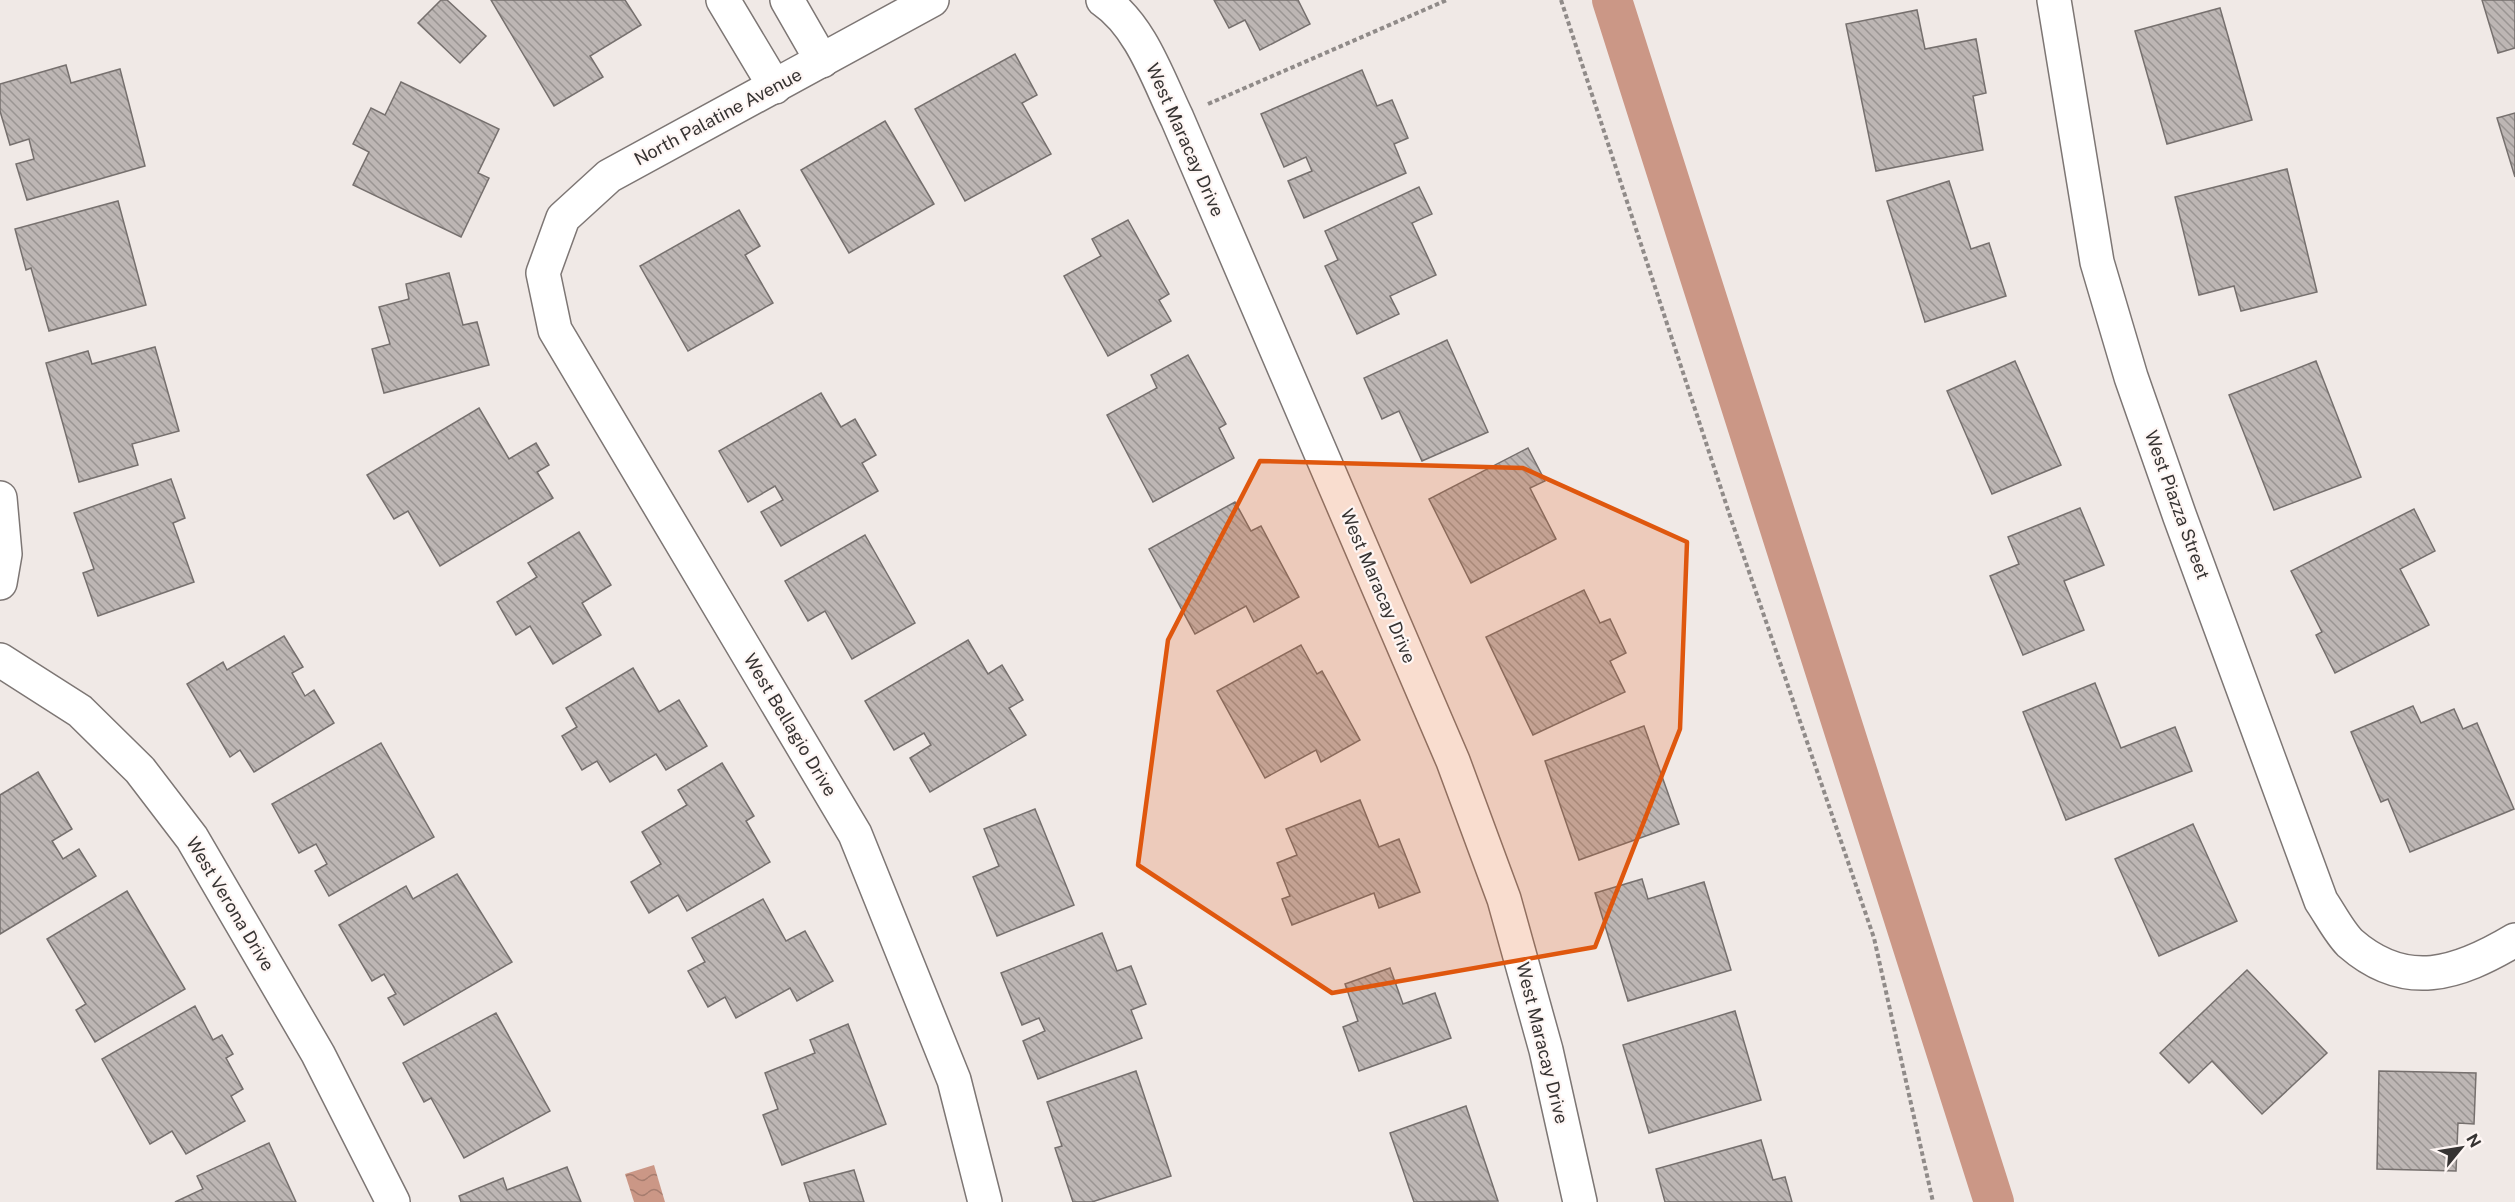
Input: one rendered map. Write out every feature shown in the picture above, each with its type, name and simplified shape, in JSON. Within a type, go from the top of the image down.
[{"type":"street","points":[[723,0],[775,87]]},
{"type":"street","points":[[786,0],[822,61]]},
{"type":"street","name":"North Palatine Avenue","points":[[543,273],[563,218],[609,176],[932,0]]},
{"type":"street","name":"West Maracay Drive","points":[[1103,0],[1112,6],[1143,46],[1177,118],[1453,761],[1504,899],[1546,1050],[1580,1202]]},
{"type":"street","name":"West Piazza Street","points":[[2054,0],[2097,262],[2131,377],[2321,901],[2349,942],[2391,970],[2435,974],[2479,961],[2515,940]]},
{"type":"street","name":"West Bellagio Drive","points":[[543,273],[555,330],[855,834],[954,1080],[985,1202]]},
{"type":"street","points":[[0,498],[5,554],[0,583]]},
{"type":"street","name":"West Verona Drive","points":[[0,660],[80,711],[140,770],[192,838],[318,1054],[393,1202]]},
{"type":"path","points":[[1201,107],[1447,0]]},
{"type":"path","points":[[1561,0],[1730,516],[1874,938],[1933,1202]]},
{"type":"highlighted area","points":[[1260,461],[1523,468],[1687,542],[1680,729],[1595,947],[1332,993],[1138,865],[1168,640]]},
{"type":"water","points":[[654,1165],[665,1202],[634,1202],[625,1174]]},
{"type":"building","points":[[441,0],[447,0],[486,36],[460,63],[418,23]]},
{"type":"building","points":[[491,0],[625,0],[641,25],[590,56],[603,77],[554,106]]},
{"type":"building","points":[[1214,0],[1298,0],[1310,24],[1260,50],[1245,20],[1229,28]]},
{"type":"building","points":[[2482,0],[2515,0],[2515,48],[2498,53]]},
{"type":"building","points":[[2220,8],[2252,120],[2167,144],[2135,31]]},
{"type":"building","points":[[1917,10],[1925,49],[1976,39],[1986,93],[1973,96],[1983,150],[1876,171],[1846,24]]},
{"type":"building","points":[[1015,54],[1037,95],[1022,103],[1051,154],[965,201],[915,109]]},
{"type":"building","points":[[66,65],[71,83],[120,69],[145,166],[27,200],[16,164],[34,159],[29,139],[10,145],[0,111],[0,84]]},
{"type":"building","points":[[1362,70],[1377,106],[1392,100],[1408,138],[1394,144],[1406,173],[1304,218],[1288,181],[1312,171],[1306,157],[1284,167],[1261,114]]},
{"type":"building","points":[[401,82],[499,129],[478,173],[489,178],[461,237],[353,185],[369,152],[353,144],[371,108],[385,115]]},
{"type":"building","points":[[2515,113],[2515,177],[2497,118]]},
{"type":"building","points":[[885,121],[934,204],[849,253],[801,170]]},
{"type":"building","points":[[2287,169],[2317,292],[2241,311],[2234,286],[2199,295],[2175,197]]},
{"type":"building","points":[[1949,181],[1971,249],[1989,243],[2006,296],[1925,322],[1887,201]]},
{"type":"building","points":[[1419,187],[1432,214],[1412,223],[1436,275],[1390,296],[1399,314],[1357,334],[1325,266],[1338,260],[1325,231]]},
{"type":"building","points":[[118,201],[146,305],[49,331],[31,268],[26,270],[15,229]]},
{"type":"building","points":[[739,210],[760,246],[745,255],[773,303],[688,351],[640,266]]},
{"type":"building","points":[[1128,220],[1169,294],[1159,300],[1171,321],[1108,356],[1064,276],[1101,256],[1092,239]]},
{"type":"building","points":[[449,273],[463,325],[477,322],[489,365],[384,393],[372,349],[390,344],[379,307],[409,299],[406,284]]},
{"type":"building","points":[[1447,340],[1488,432],[1422,461],[1399,411],[1382,419],[1364,378]]},
{"type":"building","points":[[155,347],[179,431],[132,444],[138,465],[79,482],[46,363],[88,351],[92,364]]},
{"type":"building","points":[[1188,355],[1226,424],[1219,428],[1234,458],[1153,502],[1107,415],[1157,388],[1151,375]]},
{"type":"building","points":[[2015,361],[2061,465],[1992,494],[1947,391]]},
{"type":"building","points":[[2316,361],[2361,477],[2274,510],[2229,395]]},
{"type":"building","points":[[821,393],[841,427],[855,419],[876,455],[862,463],[878,491],[781,546],[761,512],[783,500],[775,486],[748,502],[719,451]]},
{"type":"building","points":[[479,408],[509,459],[536,443],[549,465],[537,472],[553,498],[440,566],[408,511],[394,519],[367,475]]},
{"type":"building","points":[[1528,448],[1545,481],[1530,488],[1556,539],[1471,583],[1429,499]]},
{"type":"building","points":[[171,479],[185,518],[173,523],[194,582],[98,616],[83,573],[94,569],[74,513]]},
{"type":"building","points":[[1235,502],[1251,531],[1261,526],[1299,597],[1254,622],[1246,606],[1195,634],[1149,549]]},
{"type":"building","points":[[2080,508],[2104,565],[2064,581],[2084,630],[2023,655],[1990,576],[2019,564],[2008,537]]},
{"type":"building","points":[[2414,509],[2435,551],[2400,569],[2429,625],[2335,673],[2316,635],[2322,632],[2291,571]]},
{"type":"building","points":[[579,532],[611,585],[582,603],[601,635],[553,664],[530,626],[516,635],[497,602],[537,577],[528,563]]},
{"type":"building","points":[[865,535],[915,623],[852,659],[825,611],[808,621],[785,581]]},
{"type":"building","points":[[1584,590],[1600,623],[1610,619],[1626,653],[1610,661],[1625,692],[1533,735],[1486,637]]},
{"type":"building","points":[[284,636],[303,667],[292,673],[305,696],[314,690],[334,723],[254,772],[240,750],[230,757],[187,684],[223,662],[227,670]]},
{"type":"building","points":[[968,640],[988,674],[1002,665],[1023,700],[1009,708],[1026,735],[930,792],[910,758],[931,745],[924,733],[894,750],[865,701]]},
{"type":"building","points":[[1301,645],[1317,674],[1322,671],[1360,740],[1321,762],[1316,750],[1265,778],[1217,691]]},
{"type":"building","points":[[633,668],[659,712],[679,700],[707,746],[666,770],[656,754],[610,782],[597,761],[582,770],[562,736],[577,727],[566,708]]},
{"type":"building","points":[[2095,683],[2121,748],[2175,727],[2192,771],[2066,820],[2023,712]]},
{"type":"building","points":[[2413,706],[2421,723],[2454,709],[2463,729],[2477,723],[2514,809],[2410,852],[2388,799],[2381,802],[2351,732]]},
{"type":"building","points":[[1644,726],[1679,824],[1579,860],[1545,761]]},
{"type":"building","points":[[381,743],[434,837],[329,896],[315,871],[327,864],[316,844],[299,853],[272,804]]},
{"type":"building","points":[[722,763],[754,816],[746,821],[770,862],[687,911],[678,895],[649,913],[631,882],[661,864],[642,832],[687,805],[678,790]]},
{"type":"building","points":[[38,772],[72,829],[52,841],[63,859],[79,849],[96,876],[0,934],[0,795]]},
{"type":"building","points":[[1360,800],[1379,847],[1399,839],[1420,892],[1379,908],[1374,893],[1292,925],[1282,899],[1290,896],[1277,863],[1297,855],[1286,829]]},
{"type":"building","points":[[1035,809],[1074,905],[997,936],[973,877],[999,866],[984,829]]},
{"type":"building","points":[[2193,824],[2237,921],[2159,956],[2115,859]]},
{"type":"building","points":[[457,874],[512,962],[404,1025],[388,998],[396,994],[384,974],[372,981],[339,925],[406,886],[413,899]]},
{"type":"building","points":[[1642,879],[1648,899],[1704,882],[1731,970],[1628,1001],[1595,893]]},
{"type":"building","points":[[127,891],[185,989],[95,1042],[76,1010],[86,1004],[47,939]]},
{"type":"building","points":[[763,899],[786,941],[805,931],[833,981],[797,1001],[790,988],[736,1018],[725,997],[708,1007],[688,971],[705,962],[692,938]]},
{"type":"building","points":[[1102,933],[1117,971],[1131,966],[1146,1004],[1131,1010],[1142,1038],[1038,1079],[1023,1041],[1045,1031],[1039,1018],[1022,1025],[1001,973]]},
{"type":"building","points":[[1390,968],[1403,1004],[1435,993],[1451,1038],[1359,1071],[1343,1027],[1358,1021],[1345,984]]},
{"type":"building","points":[[2247,970],[2327,1053],[2262,1114],[2212,1061],[2189,1083],[2160,1053]]},
{"type":"building","points":[[195,1006],[213,1040],[222,1035],[233,1054],[226,1058],[243,1089],[231,1096],[245,1121],[186,1154],[172,1131],[150,1144],[102,1059]]},
{"type":"building","points":[[1735,1011],[1761,1100],[1649,1133],[1623,1045]]},
{"type":"building","points":[[496,1013],[550,1111],[464,1158],[431,1098],[424,1102],[403,1063]]},
{"type":"building","points":[[848,1024],[886,1124],[782,1165],[763,1115],[778,1109],[765,1073],[815,1053],[810,1040]]},
{"type":"building","points":[[1136,1071],[1171,1176],[1092,1202],[1073,1202],[1055,1148],[1062,1146],[1047,1102]]},
{"type":"building","points":[[2379,1071],[2476,1073],[2474,1124],[2458,1123],[2456,1171],[2377,1169]]},
{"type":"building","points":[[1466,1106],[1498,1201],[1414,1202],[1390,1133]]},
{"type":"building","points":[[1761,1140],[1773,1180],[1785,1177],[1792,1202],[1665,1202],[1656,1169]]},
{"type":"building","points":[[269,1143],[296,1202],[175,1202],[203,1189],[197,1176]]},
{"type":"building","points":[[567,1167],[581,1202],[461,1202],[459,1196],[503,1178],[507,1190]]},
{"type":"building","points":[[854,1170],[864,1202],[810,1202],[804,1183]]},
{"type":"waterway","points":[[1612,0],[1994,1202]]}]
